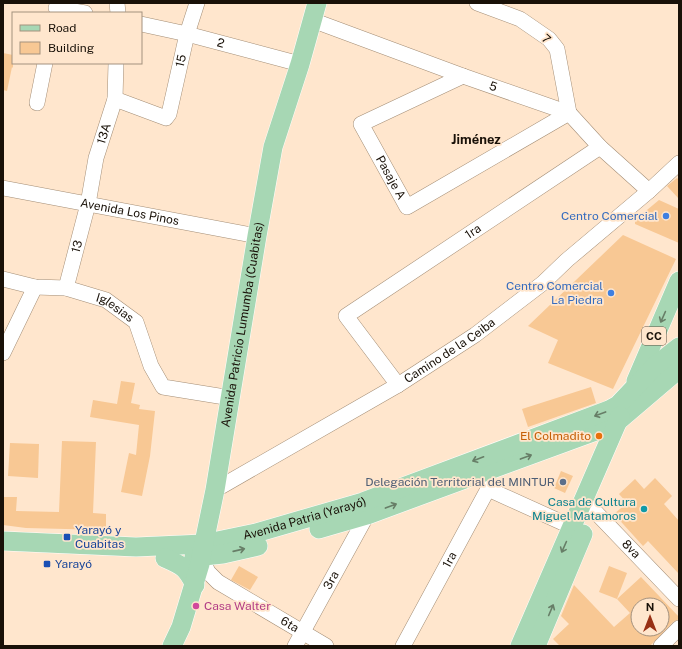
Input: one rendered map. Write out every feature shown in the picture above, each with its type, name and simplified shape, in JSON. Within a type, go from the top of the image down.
[{"type":"main road","name":"Avenida Patricio Lumumba (Cuabitas)","points":[[172,646],[182,627],[195,585],[215,490],[273,147],[300,64],[314,12]]},
{"type":"main road","name":"CC","points":[[536,646],[589,505],[636,397],[650,346],[679,281]]},
{"type":"main road","name":"CC","points":[[636,397],[656,366],[679,314]]},
{"type":"main road","points":[[656,366],[679,347]]},
{"type":"main road","points":[[618,421],[636,397],[679,369]]},
{"type":"main road","name":"Avenida Patria (Yarayó)","points":[[202,550],[363,502],[609,410],[636,397]]},
{"type":"main road","name":"CC","points":[[520,646],[572,527],[589,505],[596,472],[618,421]]},
{"type":"main road","name":"Avenida Patria (Yarayó)","points":[[3,541],[202,550],[223,554],[261,546],[487,480],[618,421]]},
{"type":"main road","points":[[582,436],[594,447],[597,459],[596,472]]},
{"type":"main road","points":[[3,552],[120,559],[165,558],[202,550]]},
{"type":"main road","points":[[165,558],[183,566],[189,573],[195,585]]},
{"type":"street","name":"15","points":[[115,99],[166,118],[169,114],[187,34],[197,3]]},
{"type":"street","name":"7","points":[[476,3],[520,18],[549,39],[557,49],[569,113]]},
{"type":"street","points":[[56,8],[79,12]]},
{"type":"street","name":"5","points":[[314,12],[463,76],[569,113],[600,147],[649,191]]},
{"type":"street","name":"2","points":[[142,24],[187,34],[300,64]]},
{"type":"street","points":[[37,103],[45,64]]},
{"type":"street","name":"13A","points":[[88,204],[96,158],[115,99],[116,64]]},
{"type":"street","name":"Pasaje A","points":[[463,76],[361,124],[407,207],[569,113]]},
{"type":"street","name":"1ra","points":[[398,385],[346,316],[600,147]]},
{"type":"street","name":"Camino de la Ceiba","points":[[215,490],[398,385],[475,335],[542,283],[649,191],[679,163]]},
{"type":"street","name":"Avenida Los Pinos","points":[[3,188],[257,236]]},
{"type":"street","name":"13","points":[[66,288],[88,204]]},
{"type":"street","name":"Iglesias","points":[[3,279],[35,287],[66,288],[106,300],[136,322],[151,366],[163,386],[231,398]]},
{"type":"street","points":[[3,353],[35,287]]},
{"type":"street","points":[[487,480],[572,527]]},
{"type":"street","name":"1ra","points":[[403,646],[487,480]]},
{"type":"street","name":"8va","points":[[589,505],[679,599]]},
{"type":"street","name":"3ra","points":[[295,646],[367,515]]},
{"type":"street","name":"6ta","points":[[202,550],[208,572],[218,582],[326,646]]},
{"type":"street","points":[[661,646],[679,628]]},
{"type":"building","points":[[3,53],[12,55],[13,68],[12,67],[7,91],[3,90]]},
{"type":"building","points":[[677,178],[679,180],[679,199],[667,186]]},
{"type":"building","points":[[659,200],[679,209],[679,243],[635,224],[635,220]]},
{"type":"building","name":"Centro Comercial La Piedra","points":[[623,235],[676,259],[613,389],[548,363],[558,340],[528,326]]},
{"type":"building","points":[[121,381],[135,383],[131,403],[140,405],[139,409],[155,411],[150,456],[142,496],[121,492],[129,453],[136,455],[139,425],[90,417],[93,400],[117,404]]},
{"type":"building","points":[[591,387],[596,403],[528,427],[522,409]]},
{"type":"building","points":[[62,441],[96,442],[93,513],[106,514],[106,530],[26,528],[3,525],[4,497],[17,497],[16,511],[59,512]]},
{"type":"building","points":[[10,443],[39,444],[38,478],[8,476]]},
{"type":"building","name":"Delegación Territorial del MINTUR","points":[[561,471],[573,476],[565,493],[554,488]]},
{"type":"building","name":"Casa de Cultura Miguel Matamoros","points":[[655,478],[672,496],[664,504],[679,521],[679,574],[648,541],[643,546],[614,514],[627,503],[619,494],[635,479],[644,489]]},
{"type":"building","points":[[239,566],[258,577],[250,590],[231,580]]},
{"type":"building","points":[[609,566],[627,573],[617,599],[599,592]]},
{"type":"building","points":[[641,577],[660,597],[630,597],[630,613],[617,599]]},
{"type":"building","points":[[574,585],[614,627],[630,613],[630,637],[659,637],[650,646],[560,646],[553,639],[569,624],[561,616]]},
{"type":"building","points":[[670,608],[679,617],[679,619],[670,625]]},
{"type":"place","name":"Centro Comercial","points":[[666,216]]},
{"type":"place","name":"Centro Comercial La Piedra","points":[[611,293]]},
{"type":"place","name":"El Colmadito","points":[[599,436]]},
{"type":"place","name":"Delegación Territorial del MINTUR","points":[[563,482]]},
{"type":"place","name":"Casa de Cultura Miguel Matamoros","points":[[644,509]]},
{"type":"place","name":"Yarayó y Cuabitas","points":[[67,537]]},
{"type":"place","name":"Yarayó","points":[[47,564]]},
{"type":"place","name":"Casa Walter","points":[[196,606]]},
{"type":"district","name":"Jiménez","points":[[476,139]]}]
